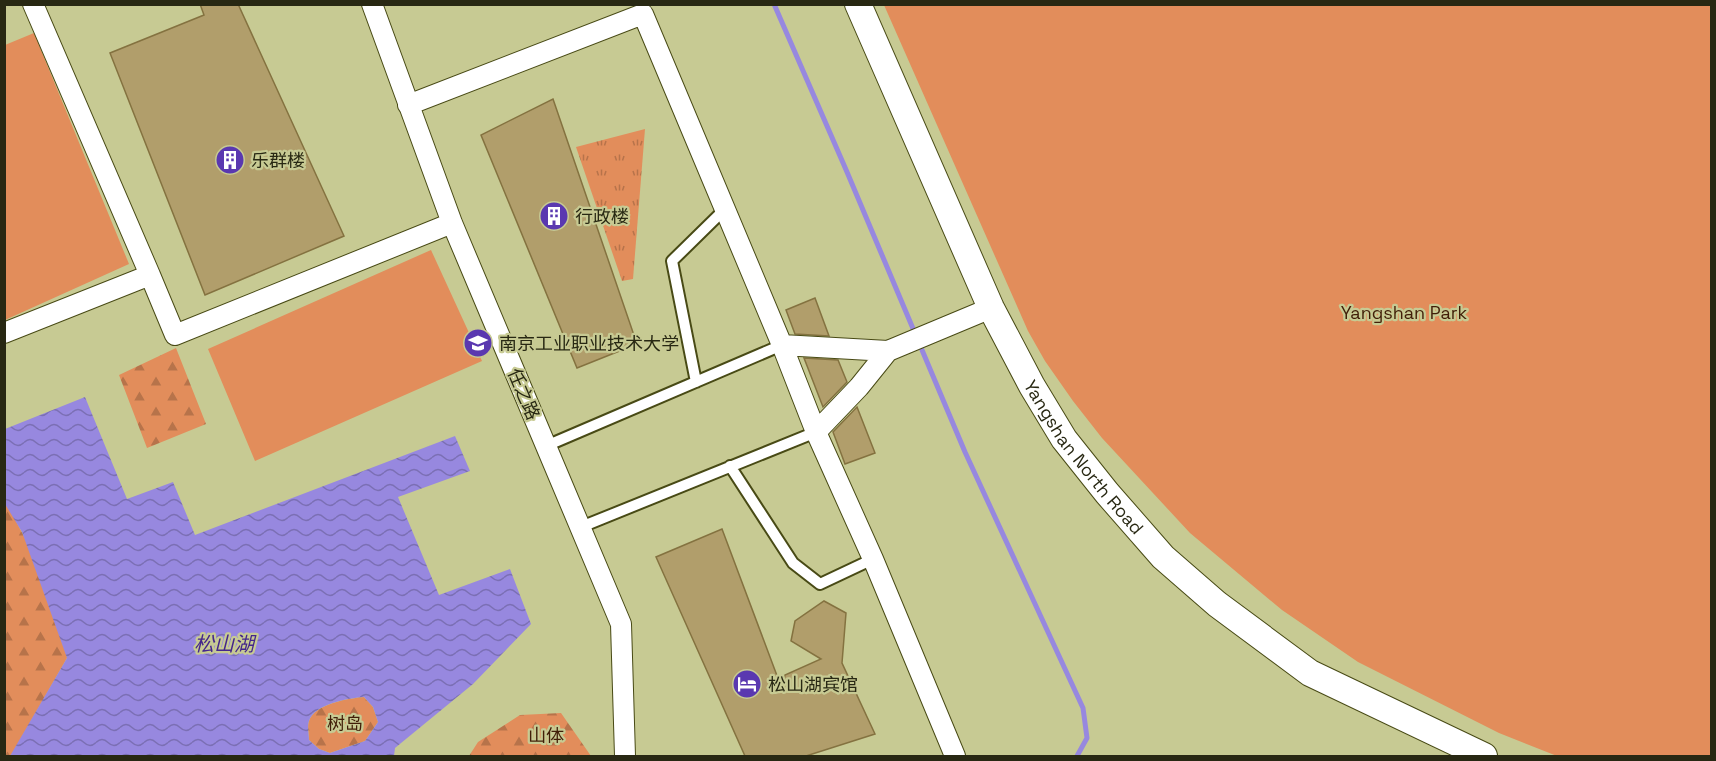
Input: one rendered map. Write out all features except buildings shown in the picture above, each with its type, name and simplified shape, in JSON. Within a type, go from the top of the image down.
[{"type":"street","points":[[33,4],[175,334],[452,223]]},
{"type":"street","name":"任之路","points":[[372,4],[452,223],[621,624],[625,756]]},
{"type":"street","name":"Yangshan North Road","points":[[858,4],[991,308],[1032,386],[1064,439],[1107,493],[1163,557],[1216,604],[1310,673],[1484,756]]},
{"type":"street","points":[[408,105],[643,14],[782,345],[816,432],[873,559],[956,756]]},
{"type":"street","points":[[4,333],[150,275]]},
{"type":"street","points":[[782,345],[888,351],[991,308]]},
{"type":"street","points":[[816,432],[859,387],[888,351]]},
{"type":"lane","points":[[696,381],[672,261],[725,209]]},
{"type":"lane","points":[[546,446],[782,345]]},
{"type":"lane","points":[[581,526],[816,432]]},
{"type":"lane","points":[[730,466],[793,563],[820,584],[873,559]]},
{"type":"green space","name":"Yangshan Park","points":[[884,5],[1711,5],[1711,756],[1557,756],[1499,733],[1358,662],[1282,610],[1190,533],[1102,438],[1045,361],[1028,331]]},
{"type":"green space","points":[[34,33],[129,264],[5,320],[5,45]]},
{"type":"green space","points":[[645,129],[633,279],[622,281],[576,147]]},
{"type":"green space","points":[[431,250],[482,361],[255,461],[208,349]]},
{"type":"green space","points":[[176,348],[206,424],[147,448],[119,375]]},
{"type":"green space","points":[[4,498],[60,606],[67,658],[11,756],[4,756]]},
{"type":"green space","name":"树岛","points":[[364,697],[373,707],[378,722],[365,741],[330,753],[319,749],[309,740],[309,721],[318,710],[333,703]]},
{"type":"green space","name":"山体","points":[[561,713],[591,756],[469,756],[478,742],[520,715]]},
{"type":"water","name":"松山湖","points":[[85,397],[127,499],[173,482],[195,535],[455,436],[470,471],[398,497],[439,595],[510,569],[531,624],[473,684],[395,748],[394,756],[10,756],[67,658],[22,532],[5,504],[5,429]],"holes":[[[364,697],[373,707],[378,722],[365,741],[330,753],[319,749],[309,740],[309,721],[312,715],[325,706]]]},
{"type":"waterway","points":[[774,4],[965,452],[1083,708],[1087,738],[1077,756]]},
{"type":"place","name":"乐群楼","points":[[230,160]]},
{"type":"place","name":"行政楼","points":[[554,216]]},
{"type":"place","name":"南京工业职业技术大学","points":[[478,343]]},
{"type":"place","name":"松山湖宾馆","points":[[747,684]]}]
